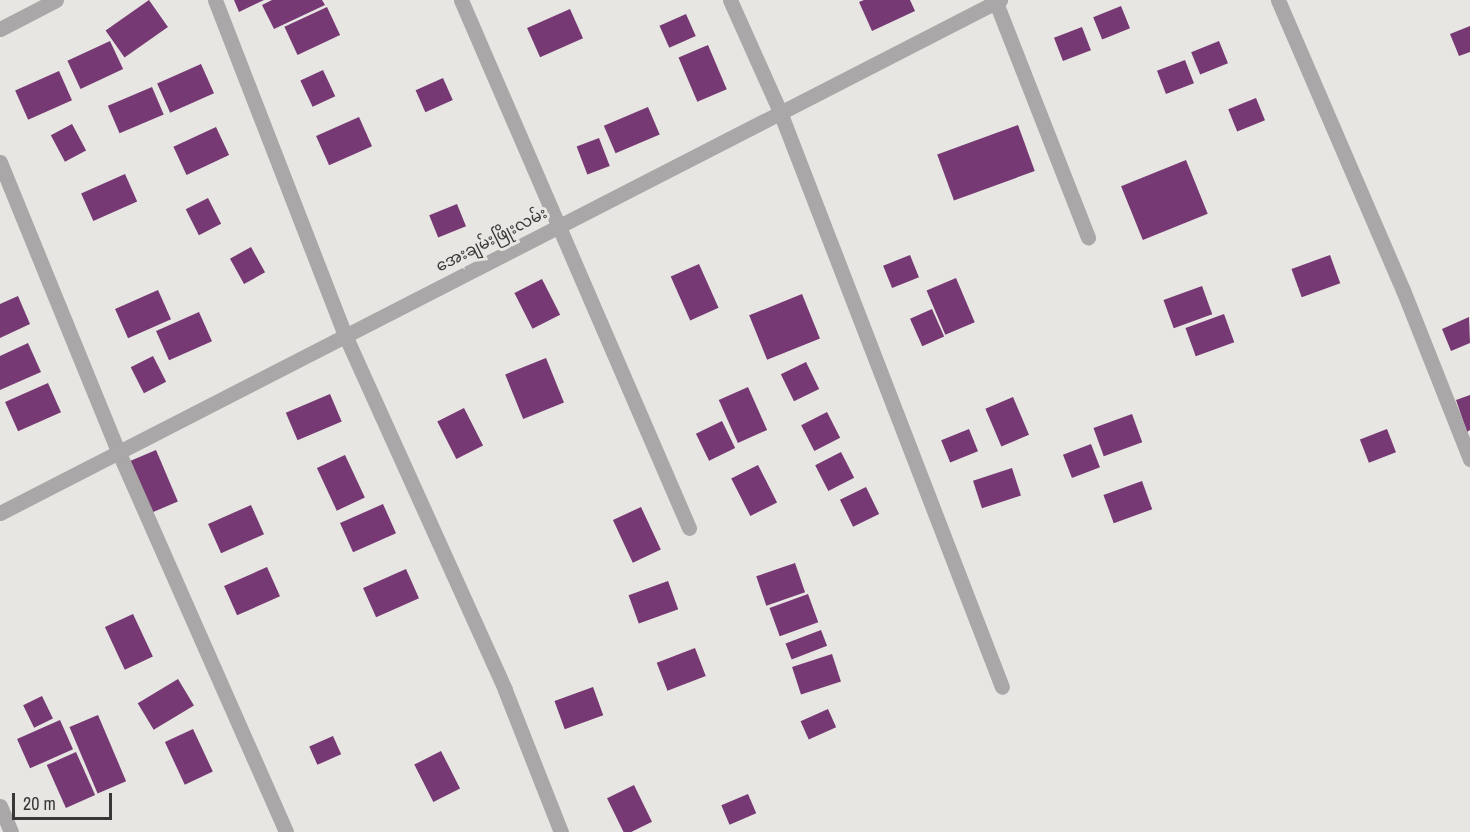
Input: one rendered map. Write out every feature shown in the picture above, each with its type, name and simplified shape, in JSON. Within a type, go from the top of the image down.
[{"type":"street","points":[[0,29],[56,0]]},
{"type":"street","points":[[215,0],[345,334],[506,690],[561,832]]},
{"type":"street","points":[[461,0],[689,528]]},
{"type":"street","points":[[730,0],[780,112],[1002,687]]},
{"type":"street","points":[[1278,0],[1403,290],[1470,459]]},
{"type":"street","points":[[997,1],[1088,237]]},
{"type":"street","name":"အေးချမ်းဖြိုးလမ်း","points":[[0,513],[997,1]]},
{"type":"street","points":[[0,162],[118,453],[286,832]]},
{"type":"street","points":[[0,806],[11,832]]},
{"type":"building","points":[[149,0],[168,27],[125,57],[106,30]]},
{"type":"building","points":[[234,0],[264,0],[239,12]]},
{"type":"building","points":[[272,0],[322,0],[325,5],[274,29],[262,5]]},
{"type":"building","points":[[864,0],[910,0],[915,11],[872,31],[859,2]]},
{"type":"building","points":[[1121,6],[1130,28],[1102,39],[1093,17]]},
{"type":"building","points":[[327,7],[340,35],[298,55],[284,27]]},
{"type":"building","points":[[570,9],[583,38],[540,57],[527,28]]},
{"type":"building","points":[[686,14],[696,36],[669,48],[660,26]]},
{"type":"building","points":[[1470,26],[1470,52],[1459,56],[1450,34]]},
{"type":"building","points":[[1082,27],[1091,50],[1063,61],[1054,38]]},
{"type":"building","points":[[110,41],[123,69],[81,89],[67,61]]},
{"type":"building","points":[[1219,41],[1228,63],[1200,74],[1191,52]]},
{"type":"building","points":[[708,45],[727,89],[697,102],[679,58]]},
{"type":"building","points":[[1185,60],[1194,83],[1166,94],[1157,71]]},
{"type":"building","points":[[201,64],[214,93],[170,113],[157,84]]},
{"type":"building","points":[[323,70],[335,96],[313,107],[300,81]]},
{"type":"building","points":[[59,71],[72,100],[28,120],[15,91]]},
{"type":"building","points":[[443,78],[453,100],[425,112],[416,90]]},
{"type":"building","points":[[152,87],[164,115],[120,133],[108,106]]},
{"type":"building","points":[[1256,98],[1265,120],[1237,131],[1228,109]]},
{"type":"building","points":[[648,107],[660,135],[616,153],[604,126]]},
{"type":"building","points":[[359,117],[372,146],[329,165],[316,136]]},
{"type":"building","points":[[72,124],[86,150],[65,162],[51,135]]},
{"type":"building","points":[[1018,125],[1035,171],[954,200],[937,154]]},
{"type":"building","points":[[216,127],[229,155],[187,175],[173,147]]},
{"type":"building","points":[[599,138],[610,166],[587,175],[577,147]]},
{"type":"building","points":[[1186,160],[1208,214],[1143,240],[1121,186]]},
{"type":"building","points":[[125,174],[137,201],[93,221],[81,194]]},
{"type":"building","points":[[208,198],[221,224],[199,235],[186,209]]},
{"type":"building","points":[[457,204],[466,226],[438,237],[429,215]]},
{"type":"building","points":[[251,247],[265,272],[244,284],[230,259]]},
{"type":"building","points":[[910,255],[919,277],[892,288],[883,266]]},
{"type":"building","points":[[1330,255],[1340,283],[1302,297],[1291,269]]},
{"type":"building","points":[[699,264],[719,308],[690,320],[671,277]]},
{"type":"building","points":[[956,278],[975,322],[945,335],[927,291]]},
{"type":"building","points":[[542,279],[560,315],[533,329],[514,293]]},
{"type":"building","points":[[1202,286],[1212,314],[1174,328],[1163,300]]},
{"type":"building","points":[[158,290],[171,319],[128,338],[115,309]]},
{"type":"building","points":[[802,294],[820,339],[767,360],[749,315]]},
{"type":"building","points":[[18,296],[30,324],[0,338],[0,304]]},
{"type":"building","points":[[932,309],[944,336],[922,346],[910,319]]},
{"type":"building","points":[[199,312],[212,341],[169,360],[156,331]]},
{"type":"building","points":[[1224,314],[1234,342],[1196,356],[1185,328]]},
{"type":"building","points":[[1469,317],[1470,343],[1451,351],[1442,329]]},
{"type":"building","points":[[28,343],[41,372],[0,390],[0,356]]},
{"type":"building","points":[[153,356],[166,382],[144,393],[131,367]]},
{"type":"building","points":[[546,358],[564,403],[523,419],[505,374]]},
{"type":"building","points":[[806,362],[819,389],[794,401],[781,374]]},
{"type":"building","points":[[48,383],[61,412],[18,431],[5,402]]},
{"type":"building","points":[[748,387],[767,430],[738,443],[719,400]]},
{"type":"building","points":[[330,394],[342,422],[298,440],[286,413]]},
{"type":"building","points":[[1470,395],[1470,430],[1467,432],[1456,400]]},
{"type":"building","points":[[1013,397],[1029,435],[1001,446],[985,409]]},
{"type":"building","points":[[464,408],[483,445],[456,459],[437,422]]},
{"type":"building","points":[[827,412],[840,438],[814,451],[801,425]]},
{"type":"building","points":[[1132,414],[1142,442],[1104,456],[1093,428]]},
{"type":"building","points":[[722,421],[735,448],[709,461],[696,434]]},
{"type":"building","points":[[969,429],[978,451],[950,462],[941,440]]},
{"type":"building","points":[[1387,429],[1396,452],[1369,463],[1360,439]]},
{"type":"building","points":[[1091,444],[1100,467],[1072,478],[1063,455]]},
{"type":"building","points":[[156,450],[178,502],[148,514],[127,463]]},
{"type":"building","points":[[841,452],[854,478],[828,491],[815,465]]},
{"type":"building","points":[[345,455],[365,498],[337,511],[317,468]]},
{"type":"building","points":[[758,465],[777,502],[750,516],[731,479]]},
{"type":"building","points":[[1012,468],[1021,496],[982,508],[973,481]]},
{"type":"building","points":[[1142,481],[1152,509],[1114,523],[1103,495]]},
{"type":"building","points":[[866,487],[879,514],[853,527],[840,500]]},
{"type":"building","points":[[383,504],[396,533],[353,552],[340,523]]},
{"type":"building","points":[[251,505],[264,534],[221,553],[208,524]]},
{"type":"building","points":[[641,507],[661,550],[633,563],[613,520]]},
{"type":"building","points":[[795,563],[805,592],[766,606],[756,576]]},
{"type":"building","points":[[267,567],[280,596],[237,615],[224,586]]},
{"type":"building","points":[[406,569],[419,598],[376,617],[363,588]]},
{"type":"building","points":[[668,581],[678,609],[639,624],[629,595]]},
{"type":"building","points":[[808,594],[818,622],[780,636],[769,608]]},
{"type":"building","points":[[133,614],[153,657],[125,670],[105,627]]},
{"type":"building","points":[[821,630],[827,646],[792,659],[786,644]]},
{"type":"building","points":[[695,648],[706,676],[667,691],[657,663]]},
{"type":"building","points":[[832,654],[841,682],[801,695],[792,667]]},
{"type":"building","points":[[178,679],[194,706],[154,730],[138,703]]},
{"type":"building","points":[[593,687],[603,715],[565,729],[554,701]]},
{"type":"building","points":[[42,696],[53,718],[34,728],[23,705]]},
{"type":"building","points":[[828,709],[836,727],[809,739],[801,721]]},
{"type":"building","points":[[98,715],[126,781],[98,793],[69,727]]},
{"type":"building","points":[[60,720],[73,749],[30,768],[17,739]]},
{"type":"building","points":[[193,729],[213,772],[185,785],[165,742]]},
{"type":"building","points":[[333,736],[341,754],[317,765],[309,747]]},
{"type":"building","points":[[441,751],[460,788],[433,802],[414,765]]},
{"type":"building","points":[[76,752],[95,795],[66,808],[47,765]]},
{"type":"building","points":[[634,785],[652,822],[631,832],[624,832],[607,798]]},
{"type":"building","points":[[748,794],[756,813],[730,825],[721,805]]}]
